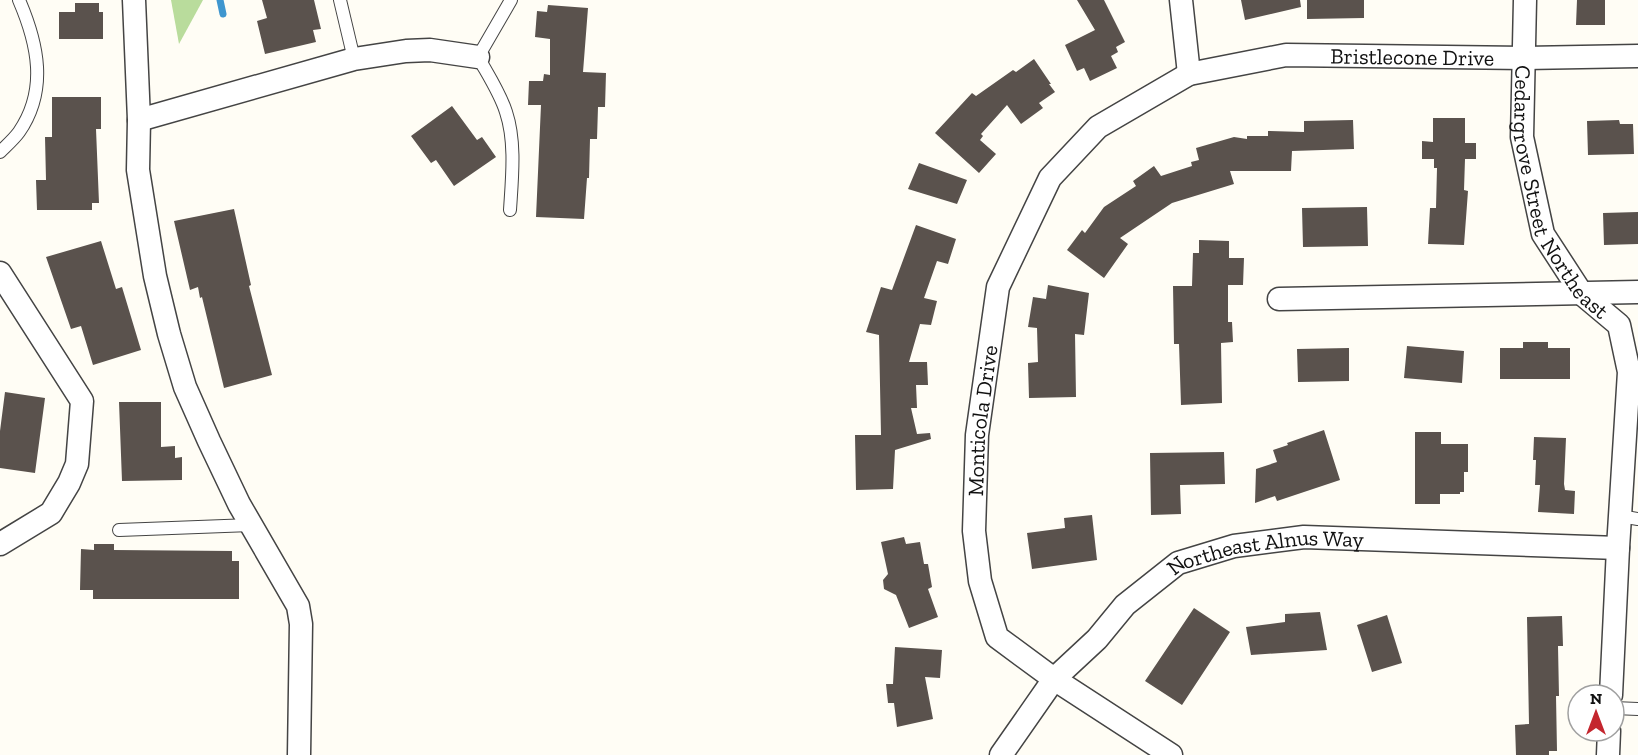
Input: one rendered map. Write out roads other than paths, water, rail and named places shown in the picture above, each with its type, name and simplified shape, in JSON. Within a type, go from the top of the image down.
[{"type":"street","points":[[134,0],[139,120],[138,170],[145,221],[169,334],[185,387],[209,441],[251,525],[298,606],[302,624],[299,755]]},
{"type":"street","points":[[1181,0],[1188,74]]},
{"type":"street","name":"Cedargrove Street Northeast","points":[[1525,0],[1522,137],[1543,234],[1582,294],[1619,325],[1629,372],[1629,518],[1618,548],[1612,683]]},
{"type":"street","points":[[139,120],[354,59],[406,51],[430,50],[478,57]]},
{"type":"street","name":"Bristlecone Drive","points":[[1188,74],[1286,55],[1525,58],[1638,56]]},
{"type":"street","name":"Monticola Drive","points":[[1171,755],[1054,679],[997,637],[980,581],[974,531],[976,435],[998,287],[1050,178],[1098,127],[1188,74]]},
{"type":"street","points":[[0,273],[82,402],[77,464],[69,483],[51,513],[0,544]]},
{"type":"street","points":[[1279,299],[1638,292]]},
{"type":"street","name":"Northeast Alnus Way","points":[[1000,755],[1054,679],[1096,639],[1125,604],[1178,563],[1234,546],[1304,537],[1618,548]]},
{"type":"lane","points":[[0,152],[18,134],[34,102],[38,68],[33,38],[19,0]]},
{"type":"lane","points":[[340,0],[354,59]]},
{"type":"lane","points":[[510,210],[512,166],[510,128],[500,98],[478,57],[511,0]]},
{"type":"lane","points":[[118,530],[251,525]]},
{"type":"waterway","points":[[220,0],[223,14]]}]
